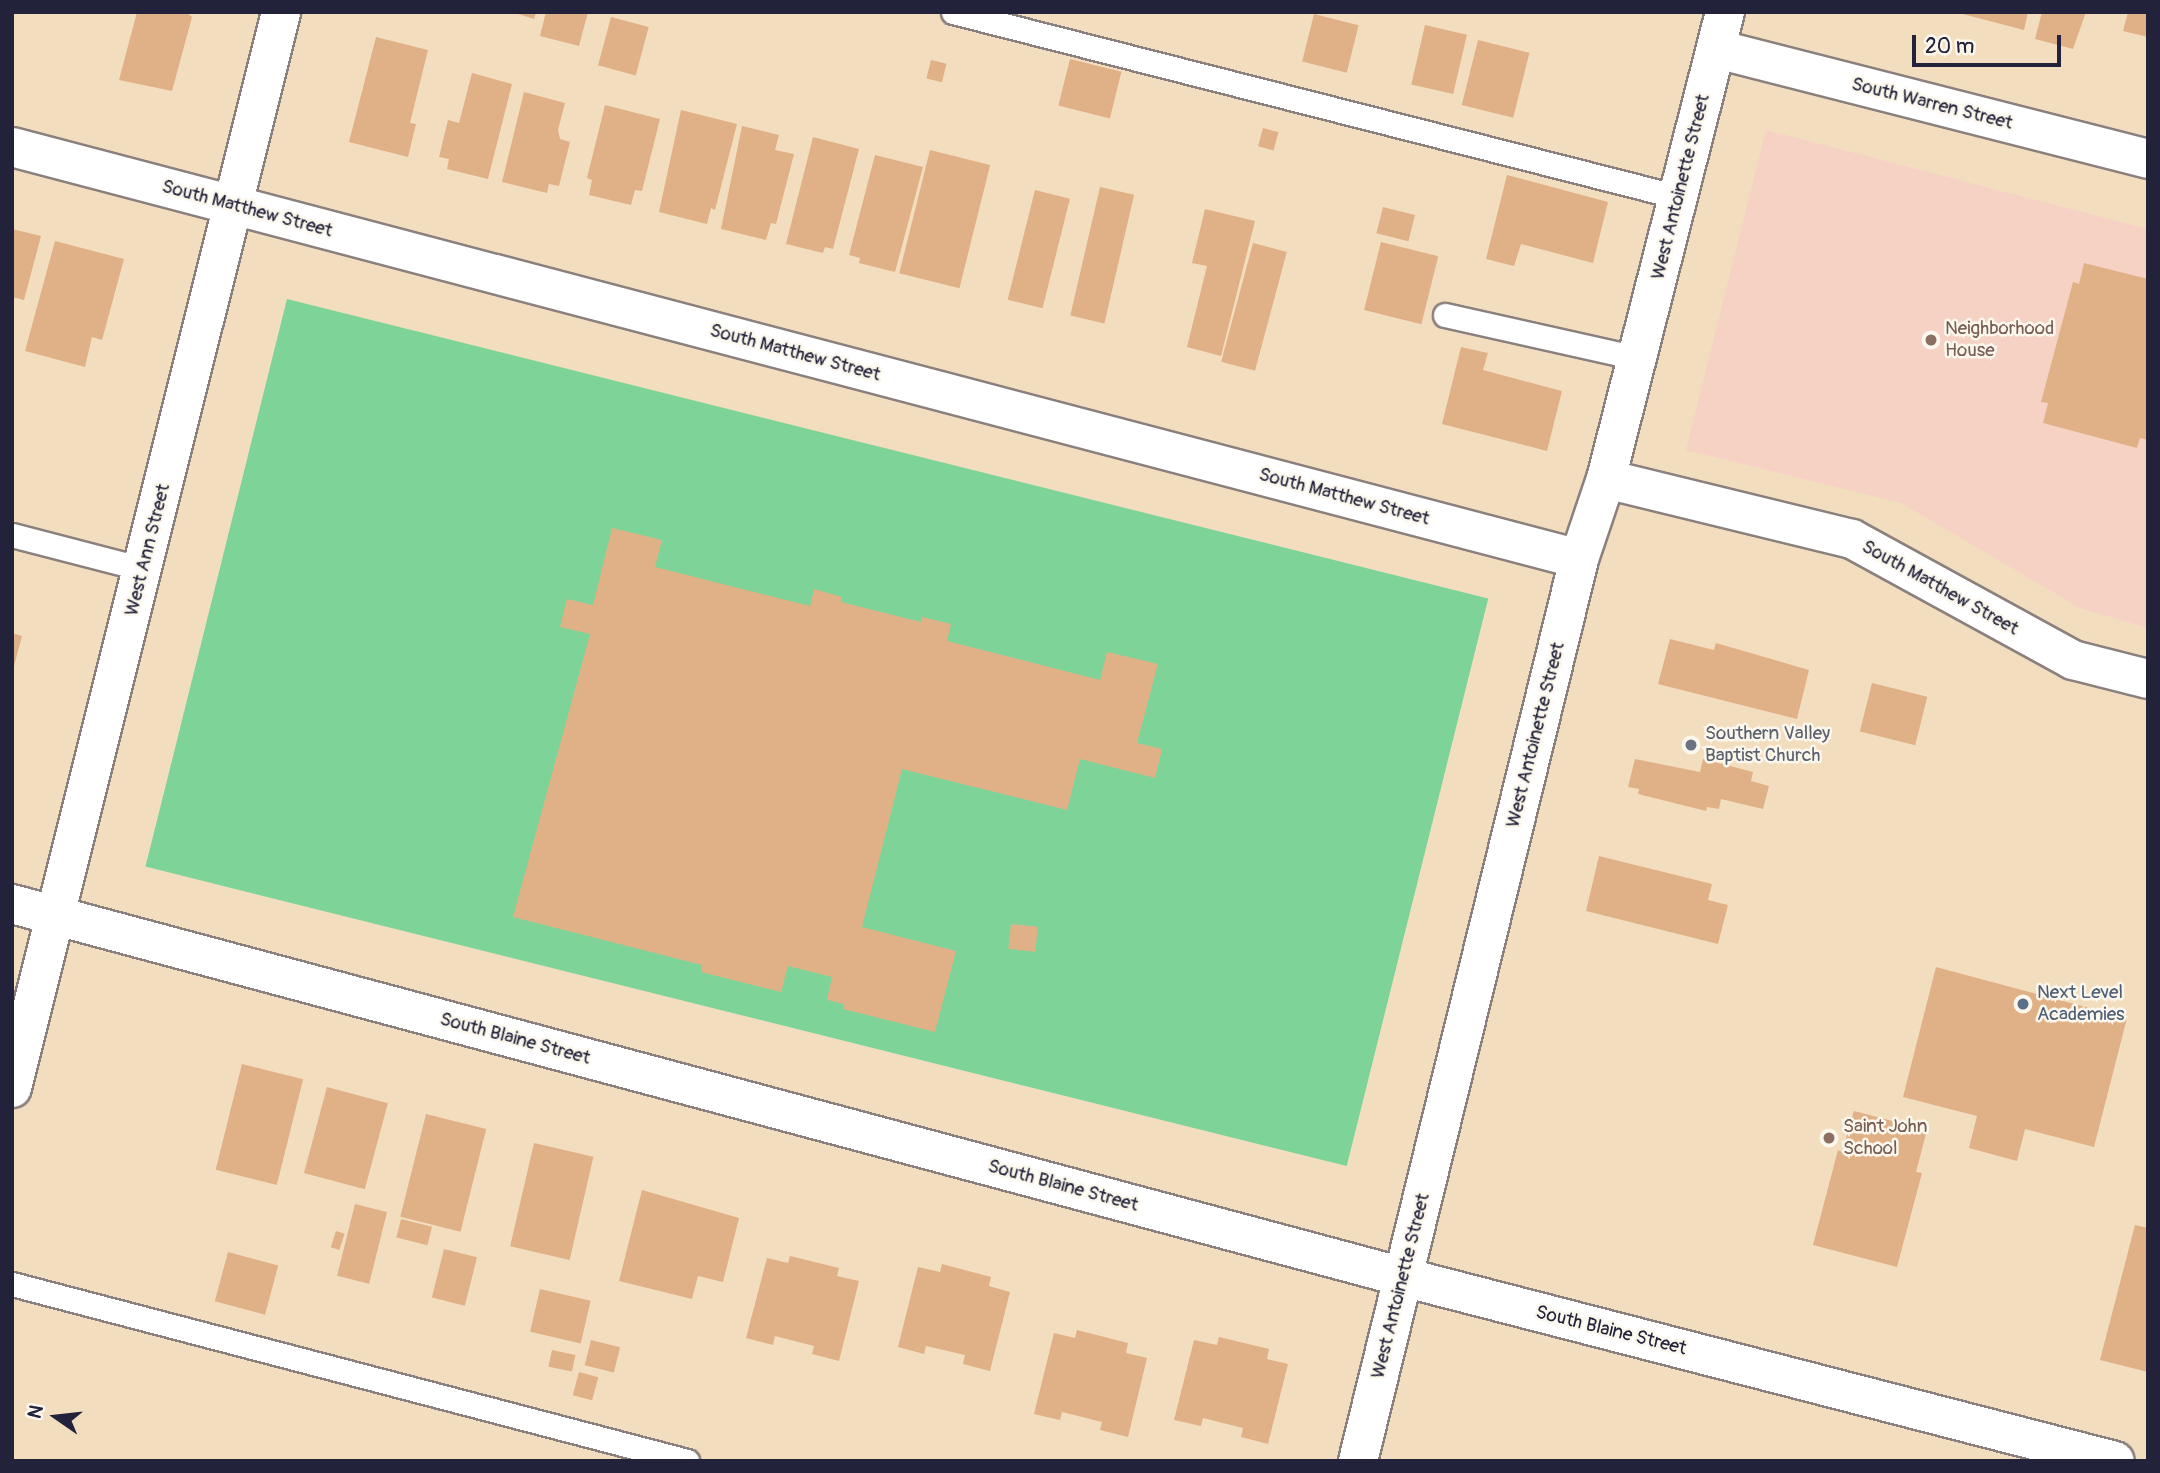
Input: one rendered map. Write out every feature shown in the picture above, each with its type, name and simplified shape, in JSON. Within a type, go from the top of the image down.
[{"type":"street","name":"West Ann Street","points":[[12,1088],[281,12]]},
{"type":"street","name":"West Antoinette Street","points":[[1358,1461],[1578,559],[1606,479],[1721,30]]},
{"type":"street","name":"South Warren Street","points":[[1721,30],[2148,159]]},
{"type":"street","name":"South Matthew Street","points":[[12,147],[1578,559]]},
{"type":"street","name":"South Matthew Street","points":[[1606,479],[1852,539],[2073,660],[2148,679]]},
{"type":"street","name":"South Blaine Street","points":[[12,904],[1403,1277],[2115,1461]]},
{"type":"lane","points":[[953,12],[1679,197]]},
{"type":"lane","points":[[1445,315],[1637,358]]},
{"type":"lane","points":[[12,536],[143,569]]},
{"type":"lane","points":[[12,1284],[687,1461]]},
{"type":"shaded area","name":"Neighborhood House","points":[[1766,130],[2148,229],[2148,628],[2080,608],[1901,503],[1686,450]]},
{"type":"green space","points":[[287,299],[1488,598],[1347,1166],[145,867]]},
{"type":"building","points":[[137,12],[186,12],[192,17],[172,91],[119,80]]},
{"type":"building","points":[[512,12],[536,12],[534,19]]},
{"type":"building","points":[[546,12],[588,12],[579,46],[540,36]]},
{"type":"building","points":[[1955,12],[2028,12],[2024,30]]},
{"type":"building","points":[[2042,12],[2086,12],[2073,49],[2035,39]]},
{"type":"building","points":[[2128,12],[2148,12],[2148,37],[2123,31]]},
{"type":"building","points":[[1314,14],[1359,25],[1347,73],[1302,62]]},
{"type":"building","points":[[611,17],[649,27],[636,75],[598,65]]},
{"type":"building","points":[[1425,25],[1467,35],[1453,94],[1411,84]]},
{"type":"building","points":[[376,37],[428,50],[410,123],[416,124],[408,157],[349,142]]},
{"type":"building","points":[[1478,40],[1529,53],[1513,118],[1462,105]]},
{"type":"building","points":[[1070,59],[1121,72],[1110,118],[1058,106]]},
{"type":"building","points":[[931,60],[947,64],[942,82],[926,78]]},
{"type":"building","points":[[472,73],[512,84],[488,179],[447,169],[449,159],[439,157],[448,120],[459,123]]},
{"type":"building","points":[[524,92],[565,103],[558,130],[560,139],[570,142],[559,186],[549,184],[547,193],[502,182]]},
{"type":"building","points":[[605,105],[660,119],[642,191],[635,190],[631,205],[589,195],[592,180],[587,178]]},
{"type":"building","points":[[681,110],[737,124],[715,210],[711,208],[707,224],[659,212]]},
{"type":"building","points":[[742,126],[779,135],[775,150],[794,154],[776,224],[771,223],[766,240],[721,229]]},
{"type":"building","points":[[1263,128],[1278,132],[1274,150],[1258,146]]},
{"type":"building","points":[[813,137],[859,149],[833,249],[825,247],[823,253],[786,244]]},
{"type":"building","points":[[930,150],[990,165],[959,288],[899,273]]},
{"type":"building","points":[[875,155],[923,167],[895,272],[859,263],[860,258],[849,255]]},
{"type":"building","points":[[1507,175],[1608,202],[1593,263],[1521,244],[1514,266],[1486,259]]},
{"type":"building","points":[[1100,187],[1134,195],[1104,323],[1070,316]]},
{"type":"building","points":[[1035,190],[1070,199],[1043,308],[1008,300]]},
{"type":"building","points":[[1383,207],[1415,215],[1408,241],[1376,233]]},
{"type":"building","points":[[1205,209],[1255,221],[1221,356],[1187,347],[1207,266],[1192,263]]},
{"type":"building","points":[[12,229],[41,236],[24,300],[12,297]]},
{"type":"building","points":[[55,241],[124,259],[102,340],[92,337],[85,367],[25,351]]},
{"type":"building","points":[[1381,242],[1438,256],[1421,324],[1364,310]]},
{"type":"building","points":[[1253,243],[1287,252],[1255,371],[1221,362]]},
{"type":"building","points":[[2084,263],[2148,279],[2148,440],[2140,438],[2137,448],[2043,423],[2048,403],[2041,402],[2073,282],[2079,284]]},
{"type":"building","points":[[1461,347],[1488,353],[1483,370],[1562,391],[1547,451],[1442,424]]},
{"type":"building","points":[[612,528],[662,540],[655,567],[810,606],[814,589],[842,597],[841,602],[921,622],[922,617],[951,624],[947,641],[1100,680],[1107,652],[1158,664],[1137,743],[1162,749],[1155,778],[1080,759],[1067,810],[902,769],[862,927],[956,951],[935,1032],[843,1009],[844,1004],[827,1000],[832,977],[788,966],[781,992],[701,972],[702,965],[513,917],[590,634],[560,627],[567,599],[593,605]]},
{"type":"building","points":[[12,633],[22,636],[13,670],[12,670]]},
{"type":"building","points":[[1670,639],[1714,650],[1716,643],[1809,670],[1797,719],[1658,684]]},
{"type":"building","points":[[1872,683],[1927,697],[1915,745],[1860,732]]},
{"type":"building","points":[[1635,759],[1700,772],[1703,759],[1753,772],[1751,781],[1769,786],[1763,809],[1721,799],[1719,809],[1707,807],[1706,811],[1638,794],[1639,789],[1628,787]]},
{"type":"building","points":[[1599,856],[1712,884],[1708,900],[1728,905],[1718,944],[1586,911]]},
{"type":"building","points":[[1011,924],[1038,927],[1035,952],[1008,949]]},
{"type":"building","points":[[1936,967],[2127,1018],[2094,1147],[2025,1129],[2017,1161],[1969,1148],[1977,1116],[1903,1097]]},
{"type":"building","points":[[242,1064],[303,1079],[277,1185],[216,1170]]},
{"type":"building","points":[[327,1087],[388,1103],[365,1189],[304,1173]]},
{"type":"building","points":[[1854,1111],[1927,1130],[1916,1172],[1922,1173],[1897,1267],[1813,1245],[1838,1150],[1842,1152]]},
{"type":"building","points":[[426,1114],[486,1129],[461,1232],[400,1217]]},
{"type":"building","points":[[534,1143],[593,1157],[570,1260],[510,1246]]},
{"type":"building","points":[[642,1190],[739,1218],[723,1282],[698,1276],[692,1299],[619,1281]]},
{"type":"building","points":[[355,1204],[387,1212],[369,1284],[337,1276]]},
{"type":"building","points":[[401,1219],[432,1227],[427,1245],[396,1237]]},
{"type":"building","points":[[2135,1225],[2148,1228],[2148,1372],[2100,1360]]},
{"type":"building","points":[[336,1231],[345,1234],[339,1250],[331,1247]]},
{"type":"building","points":[[444,1249],[477,1257],[465,1306],[432,1298]]},
{"type":"building","points":[[228,1252],[278,1265],[265,1315],[215,1301]]},
{"type":"building","points":[[790,1256],[839,1268],[837,1276],[859,1281],[839,1361],[812,1354],[814,1346],[775,1336],[773,1345],[746,1338],[767,1258],[788,1263]]},
{"type":"building","points":[[942,1264],[991,1277],[989,1286],[1010,1292],[990,1371],[963,1364],[965,1355],[926,1346],[924,1354],[898,1347],[918,1267],[940,1272]]},
{"type":"building","points":[[540,1289],[591,1301],[581,1344],[530,1332]]},
{"type":"building","points":[[1077,1330],[1128,1343],[1126,1353],[1147,1358],[1128,1437],[1100,1430],[1102,1422],[1062,1412],[1060,1420],[1034,1414],[1054,1333],[1075,1338]]},
{"type":"building","points":[[1219,1337],[1269,1349],[1267,1359],[1288,1364],[1268,1444],[1241,1437],[1243,1428],[1203,1418],[1201,1426],[1174,1420],[1194,1340],[1217,1345]]},
{"type":"building","points":[[591,1340],[620,1347],[614,1372],[585,1365]]},
{"type":"building","points":[[552,1350],[575,1355],[572,1372],[548,1367]]},
{"type":"building","points":[[579,1372],[598,1377],[592,1400],[573,1395]]},
{"type":"place","name":"Neighborhood House","points":[[1931,340]]},
{"type":"place","name":"Southern Valley Baptist Church","points":[[1691,745]]},
{"type":"place","name":"Next Level Academies","points":[[2023,1004]]},
{"type":"place","name":"Saint John School","points":[[1829,1138]]}]
